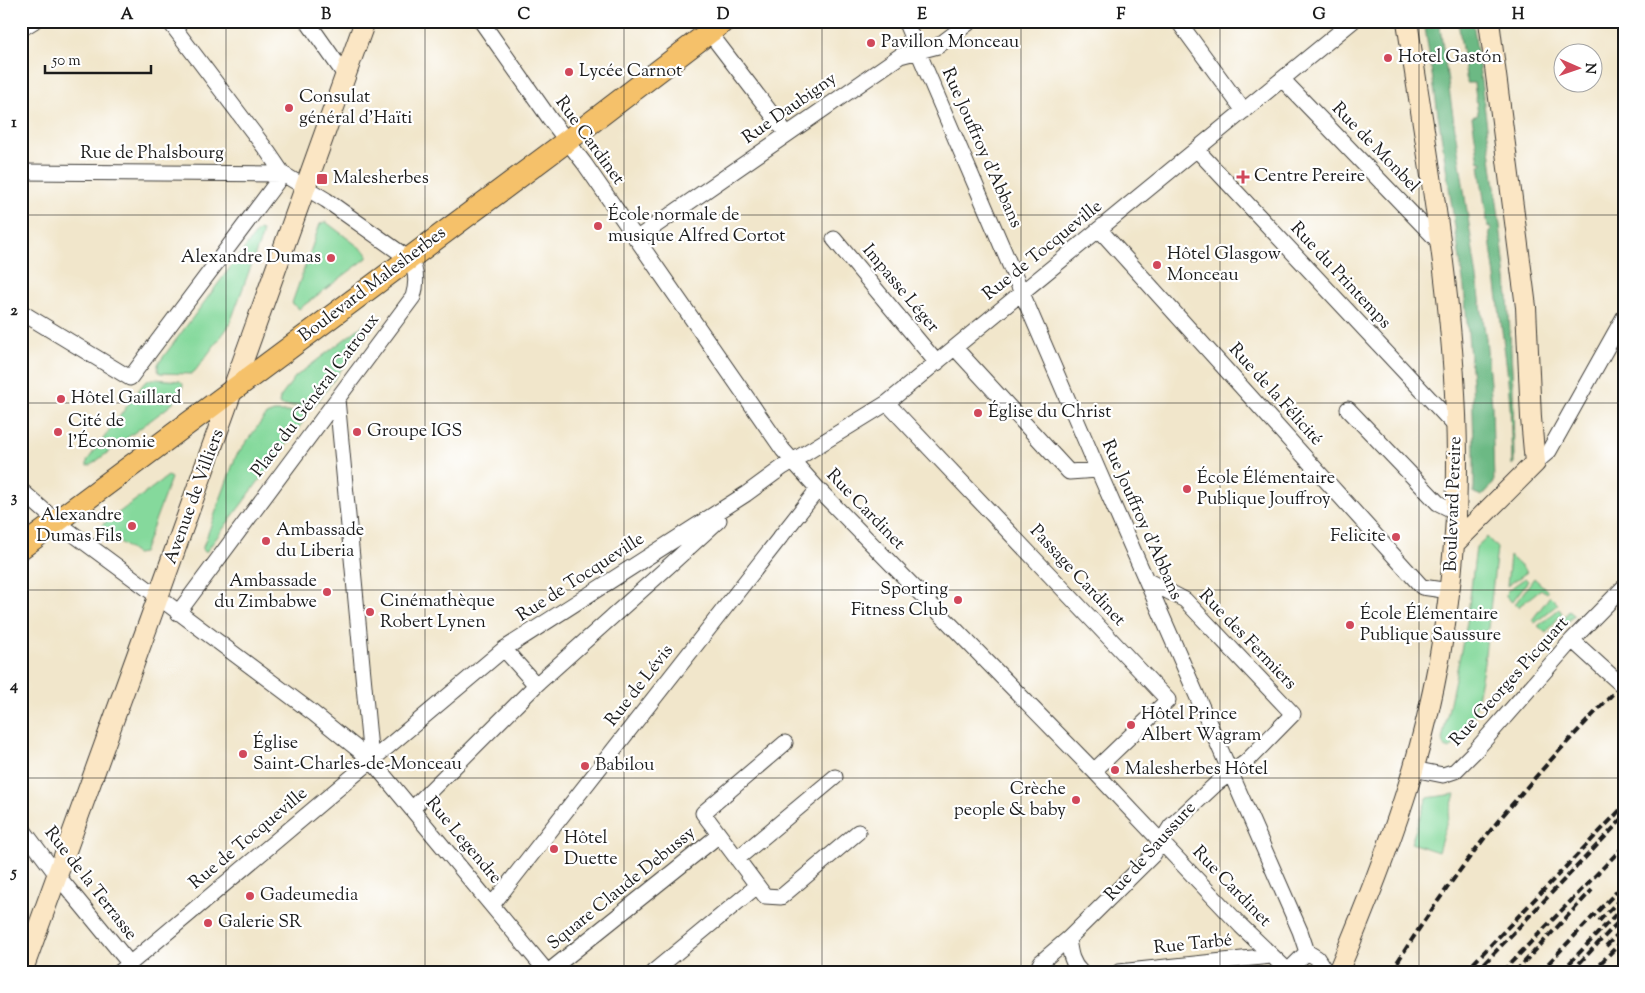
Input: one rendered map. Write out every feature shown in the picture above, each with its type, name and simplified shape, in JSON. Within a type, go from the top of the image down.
[{"type":"main road","name":"Avenue de Villiers","points":[[22,972],[365,21]]},
{"type":"main road","name":"Boulevard Pereire","points":[[1338,972],[1368,899],[1404,799],[1424,731],[1440,658],[1450,590],[1454,543],[1457,428],[1452,337],[1442,244],[1407,21]]},
{"type":"main road","points":[[1454,543],[1535,463],[1526,307],[1489,21]]},
{"type":"main road","name":"Boulevard Malesherbes","points":[[21,548],[717,27]]},
{"type":"street","points":[[21,29],[34,21]]},
{"type":"street","points":[[169,21],[268,152],[282,174],[305,187],[409,258]]},
{"type":"street","points":[[307,21],[346,75]]},
{"type":"street","name":"Rue Cardinet","points":[[481,21],[783,450],[818,489],[1271,956],[1288,971]]},
{"type":"street","name":"Rue Jouffroy d'Abbans","points":[[905,21],[1098,470],[1300,931],[1307,952],[1317,958],[1326,972]]},
{"type":"street","name":"Rue Daubigny","points":[[636,240],[900,56],[938,46],[971,21]]},
{"type":"street","points":[[1178,21],[1244,110]]},
{"type":"street","name":"Rue de Tocqueville","points":[[125,968],[504,649],[746,494],[793,461],[887,403],[1353,21]]},
{"type":"street","points":[[717,27],[724,54],[787,134]]},
{"type":"street","name":"Rue de Monbel","points":[[1282,79],[1442,244]]},
{"type":"street","name":"Rue du Printemps","points":[[1197,150],[1457,428]]},
{"type":"street","name":"Rue de Phalsbourg","points":[[21,172],[282,174]]},
{"type":"street","points":[[21,312],[130,378],[282,174]]},
{"type":"street","name":"Rue de la Félicité","points":[[1100,229],[1422,586],[1450,590]]},
{"type":"street","name":"Impasse Léger","points":[[834,239],[937,363]]},
{"type":"street","name":"Place du Général Catroux","points":[[178,613],[412,297],[416,279],[414,268],[409,258]]},
{"type":"street","points":[[1535,463],[1552,445],[1624,317]]},
{"type":"street","points":[[955,348],[1069,472],[1098,470]]},
{"type":"street","points":[[337,399],[371,760]]},
{"type":"street","name":"Passage Cardinet","points":[[887,403],[1168,700],[1094,772]]},
{"type":"street","points":[[1348,409],[1438,503],[1456,512]]},
{"type":"street","name":"Rue de Lévis","points":[[492,905],[818,489]]},
{"type":"street","points":[[21,490],[57,522],[178,613]]},
{"type":"street","name":"Rue de Tocqueville","points":[[412,809],[536,685],[746,494]]},
{"type":"street","name":"Rue des Fermiers","points":[[1146,580],[1185,600],[1293,714]]},
{"type":"street","name":"Rue Georges Picquart","points":[[1413,769],[1443,775],[1455,771],[1475,751],[1572,640],[1624,587]]},
{"type":"street","name":"Rue Legendre","points":[[178,613],[313,713],[371,760],[547,972]]},
{"type":"street","points":[[1572,640],[1624,687]]},
{"type":"street","points":[[504,649],[536,685]]},
{"type":"street","name":"Rue de Saussure","points":[[1036,972],[1041,962],[1068,939],[1153,855],[1171,826],[1217,783],[1246,762],[1293,714]]},
{"type":"street","points":[[785,743],[703,813],[765,896],[781,897],[858,832]]},
{"type":"street","points":[[737,859],[835,777]]},
{"type":"street","name":"Rue de la Terrasse","points":[[21,827],[125,968]]},
{"type":"street","name":"Square Claude Debussy","points":[[547,972],[719,835]]},
{"type":"street","points":[[653,972],[757,886]]},
{"type":"street","points":[[1068,939],[1071,959],[1076,968],[1081,972]]},
{"type":"street","points":[[1288,971],[1307,952]]},
{"type":"street","name":"Rue Tarbé","points":[[1119,972],[1271,956]]},
{"type":"green space","points":[[1424,21],[1439,21],[1486,339],[1492,406],[1494,483],[1482,496],[1474,493],[1472,381],[1464,287]]},
{"type":"green space","points":[[1458,21],[1473,21],[1500,225],[1508,297],[1513,387],[1514,463],[1512,465],[1507,369],[1489,231],[1491,227],[1488,227],[1479,165],[1482,162],[1479,162],[1472,117],[1478,115],[1474,83],[1467,83]]},
{"type":"green space","points":[[326,222],[367,253],[367,258],[299,309],[292,303],[320,224]]},
{"type":"green space","points":[[259,230],[262,231],[262,236],[229,326],[191,374],[160,373],[158,364]]},
{"type":"green space","points":[[377,316],[378,320],[315,405],[283,406],[279,404],[280,398],[295,377]]},
{"type":"green space","points":[[155,379],[180,381],[183,384],[182,390],[171,405],[91,465],[87,466],[87,461],[144,383]]},
{"type":"green space","points":[[274,412],[300,412],[304,415],[305,419],[206,552],[203,551],[236,456],[266,415]]},
{"type":"green space","points":[[168,476],[171,478],[143,553],[136,554],[101,528],[102,525]]},
{"type":"green space","points":[[1487,537],[1497,548],[1484,663],[1472,724],[1450,749],[1445,747],[1442,740],[1467,622],[1476,547]]},
{"type":"green space","points":[[1510,556],[1527,572],[1507,586]]},
{"type":"green space","points":[[1525,578],[1528,581],[1512,602],[1506,597],[1507,591]]},
{"type":"green space","points":[[1534,578],[1548,591],[1546,593],[1541,589],[1518,607],[1515,604]]},
{"type":"green space","points":[[1550,596],[1558,604],[1535,623],[1532,620]]},
{"type":"green space","points":[[1559,609],[1562,613],[1546,633],[1538,626]]},
{"type":"green space","points":[[1569,611],[1574,615],[1552,639],[1549,636]]},
{"type":"green space","points":[[1455,794],[1438,852],[1411,843],[1427,798]]},
{"type":"railway","points":[[1391,972],[1437,903],[1486,836],[1546,765],[1624,682]]},
{"type":"railway","points":[[1465,972],[1624,806]]},
{"type":"railway","points":[[1476,972],[1624,817]]},
{"type":"railway","points":[[1502,972],[1624,846]]},
{"type":"railway","points":[[1540,972],[1624,884]]},
{"type":"railway","points":[[1515,972],[1592,890]]},
{"type":"railway","points":[[1599,921],[1624,895]]},
{"type":"railway","points":[[1561,972],[1619,911]]},
{"type":"railway","points":[[1571,972],[1621,919]]},
{"type":"railway","points":[[1606,946],[1624,928]]},
{"type":"railway","points":[[1592,972],[1624,939]]},
{"type":"place","name":"Pavillon Monceau","points":[[871,43]]},
{"type":"place","name":"Hotel Gastón","points":[[1388,58]]},
{"type":"place","name":"Lycée Carnot","points":[[569,72]]},
{"type":"place","name":"Consulat général d'Haïti","points":[[289,108]]},
{"type":"place","name":"Centre Pereire","points":[[1243,177]]},
{"type":"place","name":"Malesherbes","points":[[322,179]]},
{"type":"place","name":"École normale de musique Alfred Cortot","points":[[598,226]]},
{"type":"place","name":"Alexandre Dumas","points":[[331,258]]},
{"type":"place","name":"Hôtel Glasgow Monceau","points":[[1157,265]]},
{"type":"place","name":"Hôtel Gaillard","points":[[61,399]]},
{"type":"place","name":"Église du Christ","points":[[978,413]]},
{"type":"place","name":"Cité de l'Économie","points":[[58,432]]},
{"type":"place","name":"Groupe IGS","points":[[357,432]]},
{"type":"place","name":"École Élémentaire Publique Jouffroy","points":[[1187,489]]},
{"type":"place","name":"Alexandre Dumas Fils","points":[[132,526]]},
{"type":"place","name":"Felicite","points":[[1396,537]]},
{"type":"place","name":"Ambassade du Liberia","points":[[266,541]]},
{"type":"place","name":"Ambassade du Zimbabwe","points":[[327,592]]},
{"type":"place","name":"Sporting Fitness Club","points":[[958,600]]},
{"type":"place","name":"Cinémathèque Robert Lynen","points":[[370,612]]},
{"type":"place","name":"École Élémentaire Publique Saussure","points":[[1350,625]]},
{"type":"place","name":"Hôtel Prince Albert Wagram","points":[[1131,725]]},
{"type":"place","name":"Église Saint-Charles-de-Monceau","points":[[243,754]]},
{"type":"place","name":"Babilou","points":[[585,766]]},
{"type":"place","name":"Malesherbes Hôtel","points":[[1115,770]]},
{"type":"place","name":"Crèche people & baby","points":[[1076,800]]},
{"type":"place","name":"Hôtel Duette","points":[[554,849]]},
{"type":"place","name":"Gadeumedia","points":[[250,896]]},
{"type":"place","name":"Galerie SR","points":[[208,923]]}]
